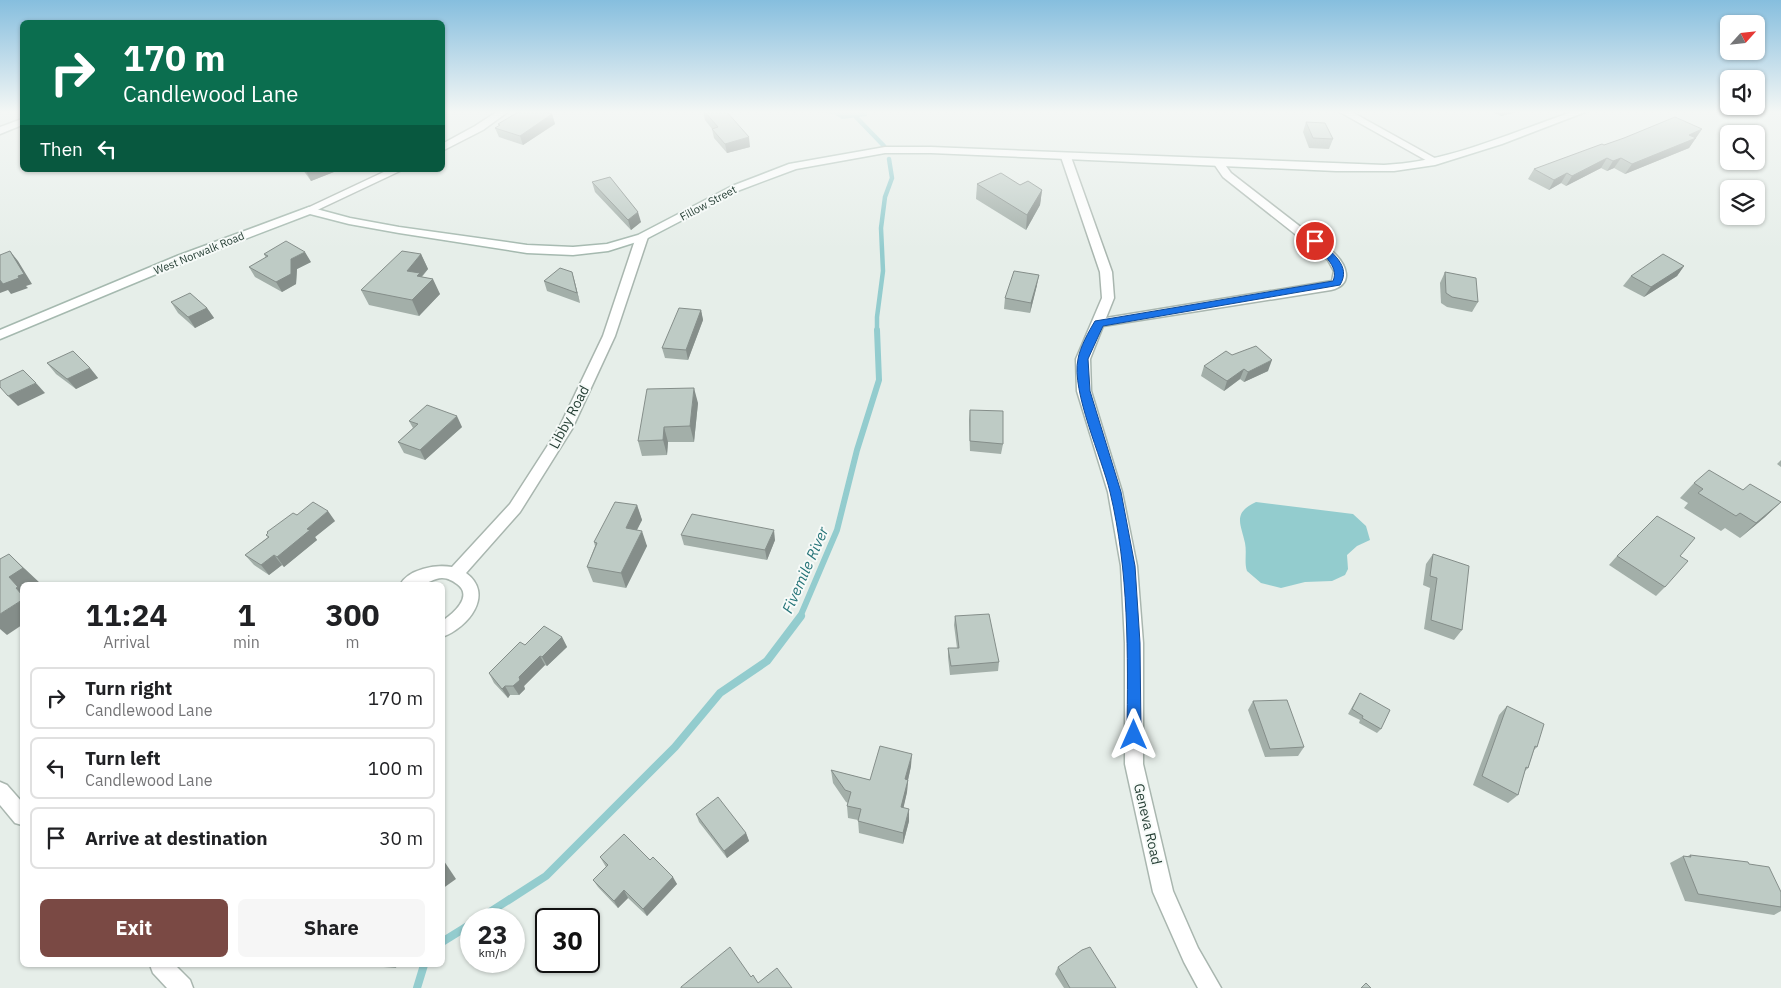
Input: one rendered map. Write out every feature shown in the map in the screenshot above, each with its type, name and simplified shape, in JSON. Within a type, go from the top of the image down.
[{"type":"street","name":"Fillow Street","points":[[309,210],[348,221],[551,252],[608,247],[642,238],[758,178],[793,166],[835,157]]},
{"type":"street","name":"Geneva Road","points":[[1066,157],[1106,272],[1108,298],[1083,359],[1084,391],[1116,492],[1128,566],[1134,643],[1134,764],[1163,892],[1191,955],[1210,988]]},
{"type":"street","name":"Fillow Street","points":[[1068,157],[1377,169],[1400,168],[1447,157]]},
{"type":"street","points":[[1428,157],[1435,161]]},
{"type":"street","points":[[1099,323],[1337,283],[1340,275],[1339,267],[1329,254],[1227,175],[1219,164]]},
{"type":"street","name":"West Norwalk Road","points":[[0,335],[181,259],[309,210],[393,172]]},
{"type":"street","name":"Libby Road","points":[[455,574],[515,508],[566,429],[609,336],[642,238]]},
{"type":"street","points":[[414,582],[430,574],[443,572],[455,574],[468,582],[472,597],[465,613],[455,623],[445,628]]},
{"type":"street","points":[[0,791],[20,814]]},
{"type":"street","points":[[162,967],[182,988]]},
{"type":"water","points":[[1256,502],[1353,514],[1366,526],[1370,540],[1357,546],[1347,555],[1348,569],[1345,575],[1332,581],[1305,582],[1281,588],[1261,583],[1247,571],[1246,547],[1240,525],[1241,515],[1244,510]]},
{"type":"building","points":[[1566,157],[1649,157],[1632,164],[1621,158],[1613,161],[1607,158],[1572,176],[1567,173],[1554,180],[1534,169]]},
{"type":"building","points":[[1001,173],[1020,185],[1028,181],[1042,190],[1027,215],[977,184]]},
{"type":"building","points":[[610,177],[638,212],[628,220],[592,182]]},
{"type":"building","points":[[286,241],[305,252],[291,259],[291,274],[276,282],[249,267],[268,256],[264,254]]},
{"type":"building","points":[[10,251],[24,274],[3,284],[0,280],[0,255]]},
{"type":"building","points":[[402,251],[421,254],[407,271],[420,273],[417,276],[433,279],[412,300],[361,290]]},
{"type":"building","points":[[1663,254],[1684,266],[1651,287],[1631,276]]},
{"type":"building","points":[[560,268],[572,272],[577,293],[544,281]]},
{"type":"building","points":[[1014,271],[1039,275],[1031,303],[1005,298]]},
{"type":"building","points":[[1445,272],[1476,278],[1478,302],[1452,297],[1446,293]]},
{"type":"building","points":[[190,293],[207,308],[188,317],[171,302]]},
{"type":"building","points":[[679,308],[701,310],[686,350],[662,348]]},
{"type":"building","points":[[1256,346],[1272,360],[1248,372],[1244,369],[1227,381],[1204,366],[1226,351],[1232,355]]},
{"type":"building","points":[[73,351],[90,368],[67,379],[47,363]]},
{"type":"building","points":[[23,370],[36,383],[8,396],[0,387],[0,381]]},
{"type":"building","points":[[694,388],[690,426],[664,427],[663,440],[638,441],[647,389]]},
{"type":"building","points":[[427,405],[457,416],[420,450],[398,442],[418,424],[409,421]]},
{"type":"building","points":[[970,410],[1003,411],[1003,444],[970,441]]},
{"type":"building","points":[[1709,470],[1743,490],[1750,484],[1781,502],[1756,523],[1740,513],[1736,516],[1698,493],[1703,489],[1694,483]]},
{"type":"building","points":[[313,502],[328,511],[307,529],[310,530],[277,557],[274,555],[261,565],[245,555],[269,537],[266,535],[267,532],[293,513],[297,515]]},
{"type":"building","points":[[615,502],[637,505],[626,528],[642,531],[621,573],[587,567],[597,543],[594,542]]},
{"type":"building","points":[[692,514],[774,530],[765,550],[681,535]]},
{"type":"building","points":[[1657,516],[1695,538],[1680,556],[1688,561],[1665,587],[1617,556]]},
{"type":"building","points":[[9,554],[23,568],[9,577],[18,587],[16,588],[20,593],[20,601],[0,614],[0,559]]},
{"type":"building","points":[[1433,554],[1469,566],[1462,630],[1431,620],[1437,578],[1430,576]]},
{"type":"building","points":[[989,614],[999,662],[951,666],[948,648],[959,648],[955,616]]},
{"type":"building","points":[[544,626],[562,637],[519,677],[520,680],[513,686],[505,686],[502,689],[489,673],[520,642],[525,645]]},
{"type":"building","points":[[1360,693],[1390,710],[1381,729],[1362,718],[1363,716],[1352,709]]},
{"type":"building","points":[[1287,700],[1304,747],[1270,749],[1253,701]]},
{"type":"building","points":[[1507,706],[1544,724],[1537,747],[1535,746],[1528,768],[1526,767],[1518,795],[1482,776]]},
{"type":"building","points":[[880,746],[912,754],[905,779],[908,780],[901,807],[909,809],[903,833],[858,821],[861,809],[847,806],[851,792],[845,790],[831,770],[870,780]]},
{"type":"building","points":[[718,797],[746,833],[724,851],[696,814]]},
{"type":"building","points":[[624,834],[650,860],[653,857],[673,877],[643,909],[624,890],[614,901],[593,880],[608,865],[600,857]]},
{"type":"building","points":[[1690,855],[1748,862],[1749,864],[1769,867],[1781,892],[1781,907],[1698,894],[1683,856],[1691,857]]},
{"type":"building","points":[[730,947],[751,977],[753,975],[758,983],[777,968],[792,988],[681,988]]},
{"type":"building","points":[[1090,947],[1116,988],[1070,988],[1058,967],[1082,950]]},
{"type":"building","points":[[1366,983],[1371,988],[1361,988]]},
{"type":"waterway","name":"Fivemile River","points":[[877,330],[883,271],[881,228],[885,197],[892,178],[889,159]]},
{"type":"waterway","name":"Fivemile River","points":[[800,617],[837,530],[857,450],[879,380],[877,330]]},
{"type":"waterway","name":"Fivemile River","points":[[496,908],[546,876],[675,747],[720,693],[767,661],[801,616]]},
{"type":"waterway","name":"Fivemile River","points":[[445,940],[460,931]]},
{"type":"waterway","name":"Fivemile River","points":[[417,988],[423,967]]},
{"type":"route","points":[[1134,735],[1134,643],[1128,566],[1116,492],[1084,391],[1083,359],[1099,323],[1331,286],[1337,283],[1340,275],[1339,267],[1335,260],[1315,241]]}]
